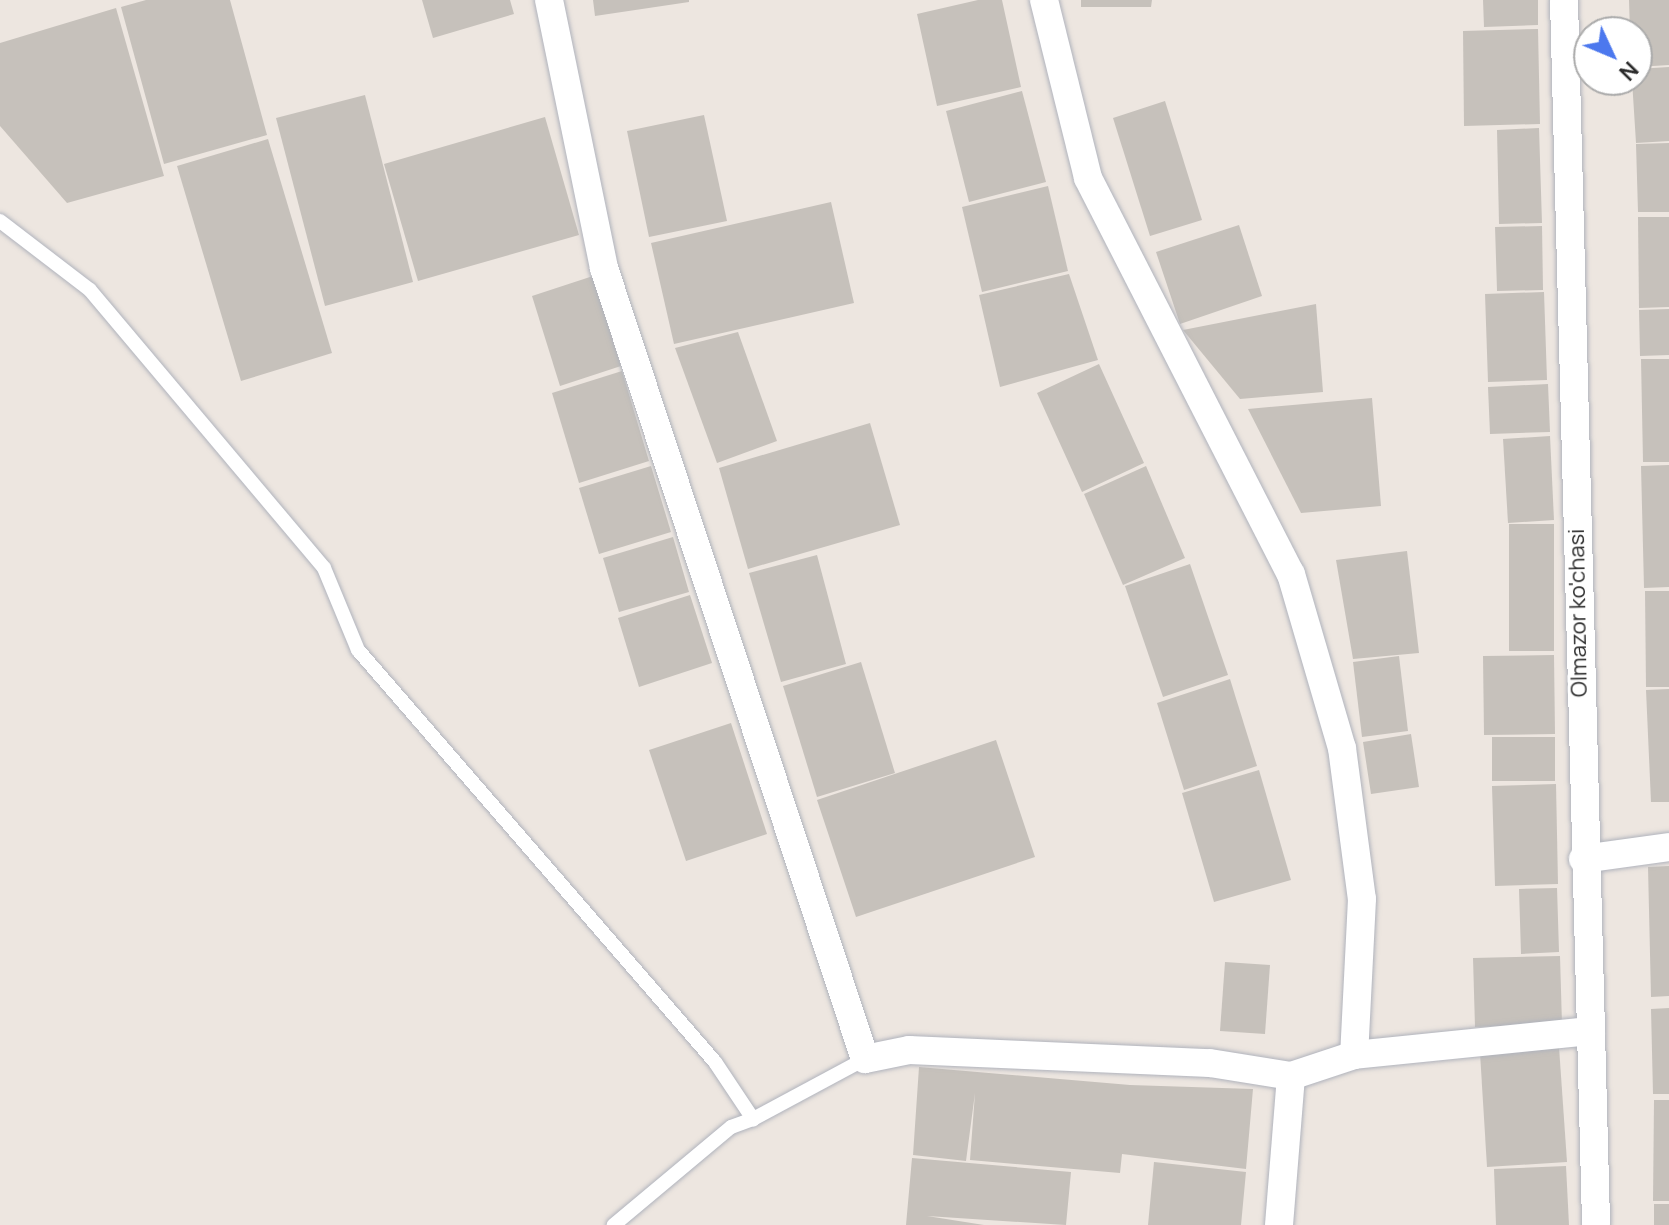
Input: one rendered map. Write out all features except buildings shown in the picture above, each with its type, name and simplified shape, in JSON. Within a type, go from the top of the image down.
[{"type":"street","points":[[549,0],[604,268],[865,1059],[909,1050],[1210,1063],[1291,1076],[1354,1055],[1591,1031]]},
{"type":"street","points":[[1044,0],[1088,178],[1291,574],[1342,748],[1362,899],[1354,1055]]},
{"type":"street","name":"Olmazor ko'chasi","points":[[1564,0],[1583,859],[1596,1225]]},
{"type":"street","points":[[1583,859],[1669,847]]},
{"type":"street","points":[[1279,1225],[1291,1076]]},
{"type":"lane","points":[[0,221],[90,290],[324,568],[358,650],[715,1062],[753,1119]]},
{"type":"lane","points":[[614,1225],[731,1127],[753,1119],[865,1059]]}]
